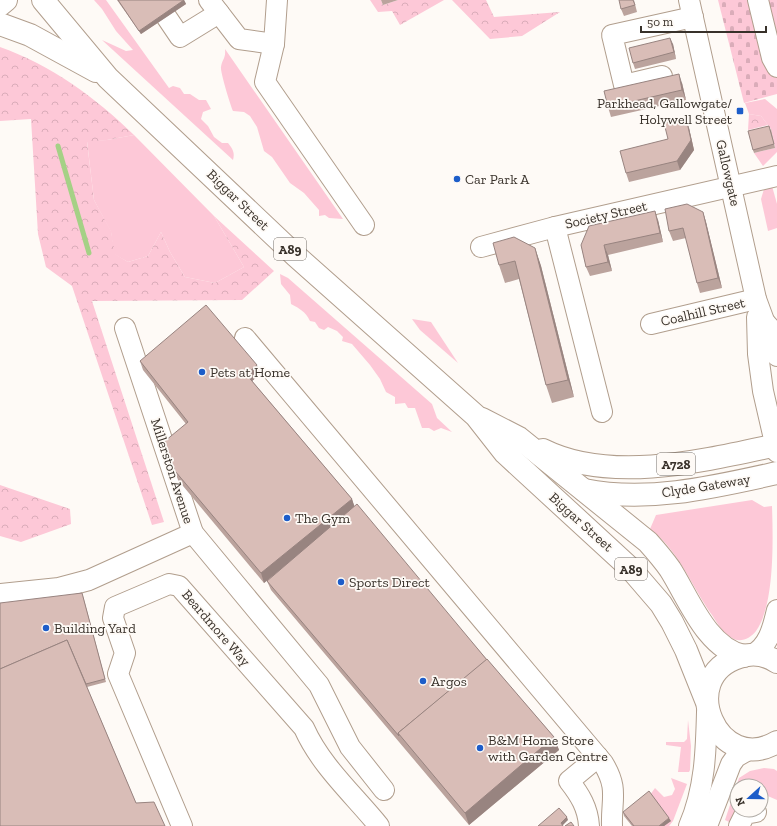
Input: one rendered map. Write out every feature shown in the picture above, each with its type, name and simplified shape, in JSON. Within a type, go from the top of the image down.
[{"type":"main road","points":[[0,5],[6,0]]},
{"type":"main road","name":"Biggar Street","points":[[42,0],[108,78],[296,256],[476,416],[505,453],[613,551],[647,586],[672,622],[686,650],[707,706],[711,721],[724,739],[735,745],[766,748]]},
{"type":"main road","name":"Biggar Street","points":[[0,24],[30,35],[108,78]]},
{"type":"main road","name":"Biggar Street","points":[[476,416],[519,438],[652,546],[670,569],[693,610],[712,636],[731,651],[748,655],[764,656],[777,662]]},
{"type":"main road","name":"Clyde Gateway","points":[[519,438],[548,453],[575,462],[626,467],[652,467],[681,464],[776,447]]},
{"type":"main road","name":"Clyde Gateway","points":[[519,466],[582,489],[619,495],[659,494],[690,491],[777,473]]},
{"type":"main road","points":[[707,706],[708,689],[719,670],[726,663],[748,655]]},
{"type":"street","points":[[155,0],[180,37],[214,7],[239,39],[274,44]]},
{"type":"street","points":[[277,0],[274,44],[265,82],[364,225]]},
{"type":"street","points":[[758,0],[772,58],[777,67]]},
{"type":"street","points":[[662,76],[624,85],[612,35],[691,8]]},
{"type":"street","name":"Gallowgate","points":[[691,8],[732,186],[756,299],[758,354],[763,391],[776,447]]},
{"type":"street","name":"Society Street","points":[[481,247],[555,227],[777,176]]},
{"type":"street","points":[[555,227],[593,338],[602,412]]},
{"type":"street","name":"Gallowgate","points":[[756,299],[771,331],[777,356]]},
{"type":"street","name":"Coalhill Street","points":[[651,324],[756,299]]},
{"type":"street","name":"Millerston Avenue","points":[[0,594],[59,588],[89,580],[193,533],[125,328]]},
{"type":"street","points":[[245,338],[598,757],[610,774],[613,787],[612,826]]},
{"type":"street","points":[[193,533],[319,685],[350,747],[384,790]]},
{"type":"street","name":"Beardmore Way","points":[[182,826],[118,674],[126,653],[113,618],[115,607],[169,584],[179,586],[304,728],[312,744],[326,765],[374,819]]},
{"type":"street","points":[[748,655],[761,648],[768,640],[777,610]]},
{"type":"street","points":[[689,826],[698,802],[703,779],[707,706]]},
{"type":"street","points":[[707,826],[731,764],[736,757],[766,748]]},
{"type":"street","points":[[589,826],[588,813],[578,792],[569,781],[598,757]]},
{"type":"green space","points":[[94,0],[106,0],[169,88],[173,86],[180,88],[184,94],[190,94],[199,100],[206,100],[211,109],[203,112],[201,119],[208,126],[214,137],[222,143],[228,143],[230,145],[234,153],[233,160],[102,40],[126,51],[133,50],[116,31],[102,9]]},
{"type":"green space","points":[[370,0],[381,0],[383,5],[398,0],[444,0],[400,25],[392,11],[378,12]]},
{"type":"green space","points":[[452,0],[486,0],[494,17],[560,12],[522,36],[490,39]]},
{"type":"green space","points":[[718,0],[777,0],[777,94],[744,103]]},
{"type":"green space","points":[[0,47],[37,63],[72,84],[104,108],[134,135],[87,142],[94,200],[111,231],[115,254],[128,262],[148,256],[161,232],[170,252],[185,277],[215,283],[244,267],[214,216],[274,271],[242,300],[92,301],[164,522],[152,525],[72,286],[46,267],[38,234],[31,119],[0,121]]},
{"type":"green space","points":[[225,49],[343,219],[329,218],[325,215],[319,216],[319,210],[304,193],[290,183],[272,157],[264,151],[257,127],[250,116],[244,112],[233,111],[221,70]]},
{"type":"green space","points":[[765,99],[777,109],[777,152],[763,166],[754,153],[775,148],[771,129],[761,116],[749,114],[745,103]]},
{"type":"green space","points":[[749,114],[761,116],[768,125],[748,130]]},
{"type":"green space","points":[[134,135],[214,216],[244,267],[215,283],[185,277],[170,252],[161,232],[148,256],[128,262],[114,254],[111,232],[94,200],[87,141],[107,140]]},
{"type":"green space","points":[[772,186],[777,204],[777,228],[768,231],[761,199],[764,189]]},
{"type":"green space","points":[[280,274],[288,278],[432,404],[437,418],[452,432],[441,428],[434,431],[429,428],[422,428],[415,408],[408,408],[405,403],[395,404],[395,397],[386,392],[380,379],[352,344],[342,341],[343,337],[337,331],[328,327],[324,330],[319,328],[315,322],[310,321],[302,311],[291,304],[290,295],[281,284]]},
{"type":"green space","points":[[412,319],[431,322],[458,363],[420,330]]},
{"type":"green space","points":[[0,485],[70,509],[71,524],[21,542],[0,536]]},
{"type":"green space","points":[[752,500],[764,507],[772,506],[772,571],[767,605],[762,620],[756,631],[751,636],[738,640],[729,636],[720,628],[677,558],[660,537],[650,529],[656,515]]},
{"type":"green space","points":[[688,720],[691,746],[690,770],[689,772],[678,772],[681,747],[666,745],[666,742],[684,742],[687,739]]},
{"type":"green space","points":[[764,768],[774,769],[777,771],[777,800],[769,796],[769,778],[739,778],[750,771]]},
{"type":"green space","points":[[671,778],[687,784],[673,821],[669,826],[664,826],[650,795],[655,788],[664,797],[672,795],[675,789]]},
{"type":"green space","points":[[729,808],[729,818],[735,818],[733,824],[725,820]]},
{"type":"building","points":[[118,0],[184,0],[139,31]]},
{"type":"building","points":[[619,0],[633,0],[635,5],[621,9]]},
{"type":"building","points":[[670,38],[674,52],[633,63],[629,48]]},
{"type":"building","points":[[679,74],[682,90],[608,107],[604,91]]},
{"type":"building","points":[[686,118],[691,140],[677,161],[626,173],[620,151],[668,139],[664,123]]},
{"type":"building","points":[[769,126],[774,144],[753,150],[748,131]]},
{"type":"building","points":[[687,204],[703,212],[718,278],[697,283],[683,228],[669,231],[665,209]]},
{"type":"building","points":[[655,211],[660,233],[604,245],[608,262],[586,267],[581,245],[589,226]]},
{"type":"building","points":[[514,237],[535,248],[568,380],[546,385],[515,261],[499,265],[493,243]]},
{"type":"building","points":[[206,305],[257,365],[246,374],[352,499],[261,573],[175,471],[165,441],[188,422],[140,361]]},
{"type":"building","points":[[357,504],[487,660],[398,733],[399,736],[267,581]]},
{"type":"building","name":"Building Yard","points":[[82,593],[105,679],[86,684],[67,640],[0,669],[0,603]]},
{"type":"building","points":[[67,640],[136,803],[154,802],[165,826],[0,826],[0,669]]},
{"type":"building","name":"B&M Home Store with Garden Centre","points":[[487,659],[554,737],[465,813],[398,733]]},
{"type":"building","points":[[649,791],[669,818],[659,826],[634,826],[623,812]]},
{"type":"building","points":[[559,808],[567,817],[561,823],[563,826],[538,826]]},
{"type":"building","points":[[571,822],[574,826],[565,826]]},
{"type":"waterway","points":[[58,146],[89,253]]},
{"type":"place","name":"Parkhead, Gallowgate/ Holywell Street","points":[[740,111]]},
{"type":"place","name":"Car Park A","points":[[457,179]]},
{"type":"place","name":"Pets at Home","points":[[202,372]]},
{"type":"place","name":"The Gym","points":[[287,518]]},
{"type":"place","name":"Sports Direct","points":[[341,582]]},
{"type":"place","name":"Building Yard","points":[[46,628]]},
{"type":"place","name":"Argos","points":[[423,681]]},
{"type":"place","name":"B&M Home Store with Garden Centre","points":[[480,748]]}]
